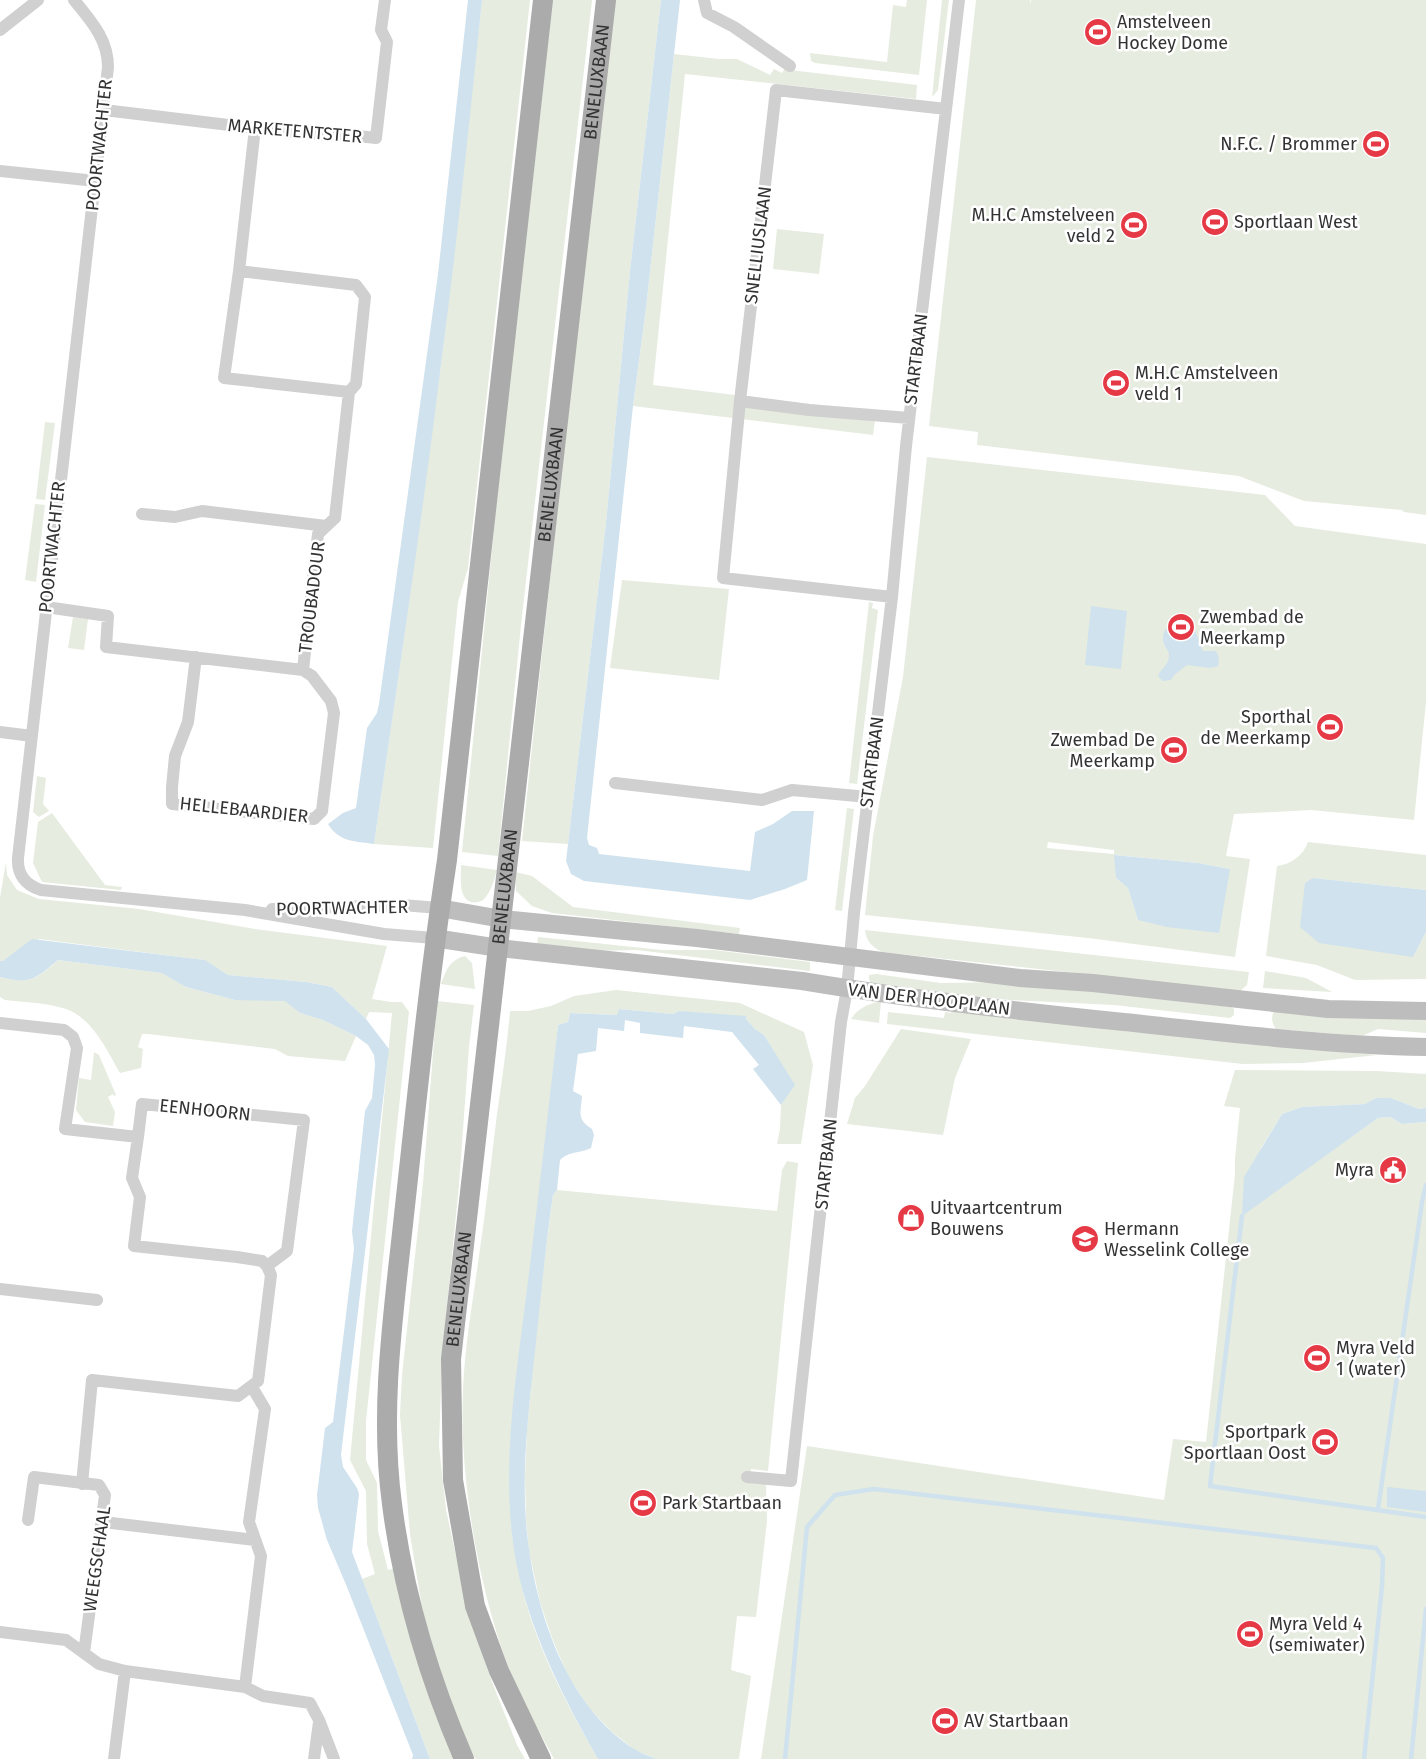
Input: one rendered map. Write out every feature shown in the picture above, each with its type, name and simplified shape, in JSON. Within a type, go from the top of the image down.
[{"type":"main road","points":[[464,1759],[447,1720],[408,1596],[391,1503],[386,1424],[392,1333],[434,938],[448,854],[543,0]]},
{"type":"main road","name":"BENELUXBAAN","points":[[541,1759],[499,1671],[475,1606],[453,1480],[451,1360],[606,0]]},
{"type":"street","points":[[0,30],[38,0]]},
{"type":"street","name":"POORTWACHTER","points":[[74,0],[100,34],[107,51],[108,67],[17,864],[21,876],[30,885],[41,890],[245,910],[384,934],[434,938]]},
{"type":"street","name":"MARKETENTSTER","points":[[104,110],[328,136],[340,134],[376,138],[388,42],[381,30],[385,0]]},
{"type":"street","points":[[704,0],[708,13],[734,27],[790,66]]},
{"type":"street","name":"STARTBAAN","points":[[748,1477],[791,1481],[841,1022],[847,989],[854,913],[892,596],[909,418],[959,0]]},
{"type":"street","name":"SNELLIUSLAAN","points":[[740,401],[776,90],[946,109]]},
{"type":"street","points":[[255,128],[239,271],[224,378],[349,392]]},
{"type":"street","points":[[0,171],[96,181]]},
{"type":"street","name":"TROUBADOUR","points":[[239,271],[356,285],[365,297],[356,384],[349,392],[335,518],[318,534],[303,670]]},
{"type":"street","points":[[892,596],[723,578],[740,401],[809,410],[909,418]]},
{"type":"street","name":"TROUBADOUR","points":[[142,514],[175,517],[202,511],[326,526]]},
{"type":"street","points":[[46,606],[108,616],[106,646],[303,670]]},
{"type":"street","name":"HELLEBAARDIER","points":[[196,657],[188,722],[175,756],[172,804],[314,819],[322,811],[334,713],[331,701],[312,676],[303,670]]},
{"type":"street","points":[[0,732],[32,736]]},
{"type":"street","points":[[615,783],[762,800],[792,790],[868,797]]},
{"type":"street","name":"POORTWACHTER","points":[[245,910],[402,904],[439,908]]},
{"type":"street","name":"VAN DER HOOPLAAN","points":[[439,908],[502,919],[697,938],[1010,977],[1093,983],[1328,1009],[1426,1011]]},
{"type":"street","name":"VAN DER HOOPLAAN","points":[[434,938],[499,948],[802,981],[847,989],[998,1009],[1248,1036],[1384,1046],[1426,1047]]},
{"type":"street","points":[[0,1023],[64,1030],[73,1037],[77,1048],[65,1129],[138,1137],[132,1178],[140,1197],[134,1246],[262,1261],[271,1274],[258,1381],[252,1387],[265,1409],[249,1522],[261,1556],[246,1687]]},
{"type":"street","name":"EENHOORN","points":[[138,1137],[142,1104],[304,1120],[287,1251],[267,1266]]},
{"type":"street","points":[[0,1290],[97,1300]]},
{"type":"street","name":"WEEGSCHAAL","points":[[82,1484],[92,1380],[238,1396],[252,1387]]},
{"type":"street","name":"WEEGSCHAAL","points":[[28,1520],[34,1477],[98,1485],[105,1495],[84,1653]]},
{"type":"street","points":[[102,1522],[254,1540]]},
{"type":"street","points":[[0,1632],[66,1640],[99,1664],[125,1671],[246,1687],[263,1696],[310,1703],[319,1720],[334,1759]]},
{"type":"street","points":[[114,1759],[125,1671]]},
{"type":"street","points":[[314,1759],[319,1720]]},
{"type":"shaded area","points":[[482,0],[530,0],[468,568],[458,602],[433,848],[374,844],[443,349]]},
{"type":"shaded area","points":[[551,0],[592,0],[521,625],[498,856],[462,852],[525,217]]},
{"type":"shaded area","points":[[612,0],[661,0],[630,271],[606,523],[568,844],[522,841]]},
{"type":"shaded area","points":[[907,0],[927,0],[919,75],[811,61],[810,53],[887,62],[893,5],[906,7]]},
{"type":"shaded area","points":[[942,0],[949,0],[938,90],[932,97]]},
{"type":"shaded area","name":"Sportlaan West","points":[[976,0],[1030,0],[1030,4],[1031,0],[1426,0],[1426,515],[1404,512],[1402,510],[1304,501],[1239,476],[977,445],[978,432],[929,426]]},
{"type":"shaded area","points":[[674,54],[737,59],[770,75],[774,69],[782,73],[785,68],[917,85],[916,99],[685,74],[653,385],[876,412],[873,435],[633,406],[646,308]]},
{"type":"shaded area","points":[[777,229],[824,234],[819,274],[773,269]]},
{"type":"shaded area","points":[[45,422],[55,423],[45,500],[36,499]]},
{"type":"shaded area","name":"Zwembad de Meerkamp","points":[[927,457],[1265,495],[1295,526],[1426,544],[1426,702],[1414,820],[1311,810],[1234,814],[1226,856],[1250,859],[1235,957],[1088,938],[865,915],[873,836],[903,677]],"holes":[[[1048,842],[1114,850],[1114,854],[1047,848]],[[1115,855],[1198,863],[1230,869],[1138,920],[1128,888],[1116,878]]]},
{"type":"shaded area","points":[[35,504],[45,505],[36,582],[25,580]]},
{"type":"shaded area","points":[[622,580],[729,589],[719,680],[610,668]]},
{"type":"shaded area","points":[[869,602],[873,603],[872,608],[878,610],[857,784],[849,783]]},
{"type":"shaded area","points":[[73,617],[88,619],[84,650],[68,648]]},
{"type":"shaded area","points":[[37,776],[46,778],[43,804],[49,811],[39,817],[33,812]]},
{"type":"shaded area","points":[[847,808],[854,809],[842,911],[835,910]]},
{"type":"shaded area","points":[[52,813],[105,885],[122,887],[121,890],[42,882],[33,863],[38,822]]},
{"type":"shaded area","points":[[1308,842],[1426,855],[1426,890],[1312,878],[1413,957],[1426,932],[1426,979],[1355,980],[1317,965],[1266,956],[1277,866],[1296,859]]},
{"type":"shaded area","points":[[6,862],[7,875],[17,890],[39,899],[139,909],[255,929],[387,946],[372,999],[402,1002],[409,1012],[366,1421],[366,1460],[377,1483],[378,1531],[388,1570],[396,1568],[454,1759],[430,1759],[362,1579],[375,1574],[367,1544],[366,1491],[350,1460],[392,1013],[369,1012],[366,1019],[332,987],[306,982],[228,975],[204,960],[39,939],[0,961],[0,898]]},
{"type":"shaded area","points":[[461,865],[497,870],[490,890],[483,900],[471,902],[464,896],[461,886]]},
{"type":"shaded area","points":[[515,872],[532,876],[573,907],[740,928],[739,934],[552,913],[532,906],[516,891]]},
{"type":"shaded area","points":[[865,930],[1249,972],[1247,985],[1240,991],[882,952],[870,943]]},
{"type":"shaded area","points":[[538,937],[662,950],[714,950],[810,962],[810,971],[637,950],[592,951],[537,946]]},
{"type":"shaded area","points":[[465,956],[472,963],[475,989],[441,984],[452,963]]},
{"type":"shaded area","points":[[58,960],[163,973],[186,987],[235,1000],[285,1000],[300,1013],[323,1020],[356,1036],[345,1061],[288,1056],[275,1049],[142,1034],[138,1047],[143,1049],[141,1068],[120,1073],[98,1036],[75,1013],[51,1005],[5,1000],[0,997],[0,977],[19,980],[32,979]]},
{"type":"shaded area","points":[[1265,971],[1306,978],[1332,992],[1263,988]]},
{"type":"shaded area","points":[[876,974],[941,983],[1011,982],[1231,1007],[1234,1009],[1234,1015],[1230,1018],[1114,1005],[1009,1000],[871,984],[869,975]]},
{"type":"shaded area","points":[[616,990],[740,1003],[804,1032],[813,1065],[801,1144],[777,1144],[781,1105],[794,1085],[764,1035],[746,1019],[679,1011],[673,1014],[619,1009],[618,1015],[570,1013],[568,1022],[558,1025],[541,1184],[512,1534],[518,1569],[530,1617],[540,1645],[563,1695],[598,1759],[554,1759],[526,1708],[512,1677],[500,1644],[481,1573],[468,1498],[464,1461],[464,1373],[510,1011],[528,1011],[551,1006],[574,996]]},
{"type":"shaded area","points":[[437,1001],[474,1005],[442,1355],[439,1446],[446,1510],[468,1611],[492,1682],[517,1745],[525,1759],[475,1759],[457,1720],[443,1682],[423,1614],[410,1534],[400,1415],[402,1375],[423,1183]]},
{"type":"shaded area","points":[[881,1001],[879,1023],[851,1019],[864,1007]]},
{"type":"shaded area","points":[[952,1009],[1377,1055],[1303,1063],[1243,1064],[887,1024],[888,1012],[944,1018],[945,1012],[951,1013]]},
{"type":"shaded area","points":[[1275,1009],[1426,1013],[1426,1033],[1378,1029],[1362,1036],[1276,1029],[1272,1019]]},
{"type":"shaded area","points":[[901,1029],[971,1039],[955,1078],[943,1135],[847,1124],[855,1098],[865,1086]]},
{"type":"shaded area","points":[[94,1052],[99,1055],[116,1095],[114,1096],[113,1094],[108,1097],[115,1112],[113,1126],[85,1122],[76,1110],[79,1078],[91,1080]]},
{"type":"shaded area","name":"Sportpark Sportlaan Oost","points":[[1235,1070],[1377,1071],[1426,1074],[1426,1108],[1419,1109],[1391,1098],[1376,1098],[1365,1104],[1302,1107],[1282,1114],[1261,1148],[1242,1215],[1378,1118],[1390,1117],[1402,1124],[1426,1122],[1426,1759],[761,1759],[807,1446],[1164,1500],[1173,1439],[1206,1442],[1235,1174],[1240,1108],[1224,1106]]},
{"type":"shaded area","name":"Park Startbaan","points":[[787,1161],[798,1163],[768,1471],[751,1469],[750,1483],[766,1484],[767,1521],[756,1617],[737,1616],[731,1670],[751,1676],[739,1759],[657,1759],[636,1751],[611,1731],[589,1708],[568,1676],[552,1638],[540,1602],[529,1551],[525,1477],[527,1428],[540,1295],[553,1195],[557,1190],[777,1211],[782,1170]]},
{"type":"water","points":[[468,0],[482,0],[459,218],[427,473],[374,844],[348,840],[332,830],[328,824],[343,813],[356,808],[367,728],[377,713],[379,704],[438,274]]},
{"type":"water","points":[[661,0],[680,0],[646,308],[633,406],[587,838],[589,845],[597,848],[599,854],[750,871],[755,832],[773,824],[792,811],[814,811],[807,880],[750,900],[584,881],[571,874],[566,861],[606,523],[630,271]]},
{"type":"water","points":[[1091,606],[1127,611],[1121,669],[1085,665]]},
{"type":"water","points":[[1175,619],[1187,622],[1194,629],[1203,651],[1216,651],[1219,658],[1218,666],[1210,668],[1187,665],[1174,675],[1171,680],[1163,681],[1158,676],[1169,659],[1169,653],[1163,642],[1163,634]]},
{"type":"water","points":[[1114,855],[1198,863],[1230,869],[1219,933],[1167,927],[1138,920],[1128,888],[1116,878]]},
{"type":"water","points":[[1313,878],[1426,890],[1426,932],[1413,957],[1319,943],[1300,927],[1305,883]]},
{"type":"water","points":[[32,939],[205,960],[228,975],[306,982],[332,987],[366,1019],[389,1049],[341,1455],[343,1467],[359,1494],[352,1552],[430,1759],[412,1759],[413,1755],[327,1540],[318,1508],[317,1495],[325,1428],[333,1422],[354,1249],[352,1231],[365,1111],[372,1098],[374,1055],[368,1045],[356,1036],[323,1020],[300,1013],[285,1001],[235,1000],[186,987],[162,973],[58,960],[32,979],[19,980],[0,977],[0,961],[3,961]]},
{"type":"water","points":[[619,1009],[673,1014],[679,1011],[746,1016],[746,1019],[755,1029],[764,1035],[795,1085],[781,1105],[753,1069],[759,1065],[732,1032],[684,1026],[683,1038],[640,1033],[640,1023],[625,1020],[624,1031],[598,1028],[596,1051],[578,1054],[573,1091],[582,1096],[582,1119],[592,1129],[594,1135],[591,1148],[571,1153],[560,1160],[557,1190],[553,1195],[528,1422],[525,1462],[526,1523],[536,1586],[545,1618],[556,1650],[571,1679],[589,1707],[611,1731],[636,1750],[657,1759],[598,1759],[569,1706],[532,1622],[516,1564],[510,1503],[510,1442],[515,1380],[558,1025],[568,1022],[570,1013],[617,1015]]},
{"type":"water","points":[[1376,1098],[1391,1098],[1419,1109],[1426,1108],[1426,1122],[1402,1124],[1390,1117],[1378,1118],[1242,1216],[1244,1177],[1282,1114],[1302,1107],[1365,1104]]},
{"type":"water","points":[[1387,1487],[1426,1491],[1426,1512],[1387,1507]]},
{"type":"waterway","points":[[1378,1509],[1426,1185]]},
{"type":"waterway","points":[[1242,1216],[1210,1486],[1426,1517]]},
{"type":"waterway","points":[[785,1759],[807,1527],[835,1495],[874,1489],[1376,1548],[1383,1558],[1382,1586],[1364,1759]]},
{"type":"waterway","points":[[1411,1759],[1426,1609]]},
{"type":"place","name":"Amstelveen Hockey Dome","points":[[1098,32]]},
{"type":"place","name":"N.F.C. / Brommer","points":[[1376,144]]},
{"type":"place","name":"Sportlaan West","points":[[1215,222]]},
{"type":"place","name":"M.H.C Amstelveen veld 2","points":[[1134,225]]},
{"type":"place","name":"M.H.C Amstelveen veld 1","points":[[1116,383]]},
{"type":"place","name":"Zwembad de Meerkamp","points":[[1181,627]]},
{"type":"place","name":"Sporthal de Meerkamp","points":[[1330,727]]},
{"type":"place","name":"Zwembad De Meerkamp","points":[[1174,750]]},
{"type":"place","name":"Myra","points":[[1393,1170]]},
{"type":"place","name":"Uitvaartcentrum Bouwens","points":[[911,1218]]},
{"type":"place","name":"Hermann Wesselink College","points":[[1085,1239]]},
{"type":"place","name":"Myra Veld 1 (water)","points":[[1317,1358]]},
{"type":"place","name":"Sportpark Sportlaan Oost","points":[[1325,1442]]},
{"type":"place","name":"Park Startbaan","points":[[643,1503]]},
{"type":"place","name":"Myra Veld 4 (semiwater)","points":[[1250,1634]]},
{"type":"place","name":"AV Startbaan","points":[[945,1721]]}]
